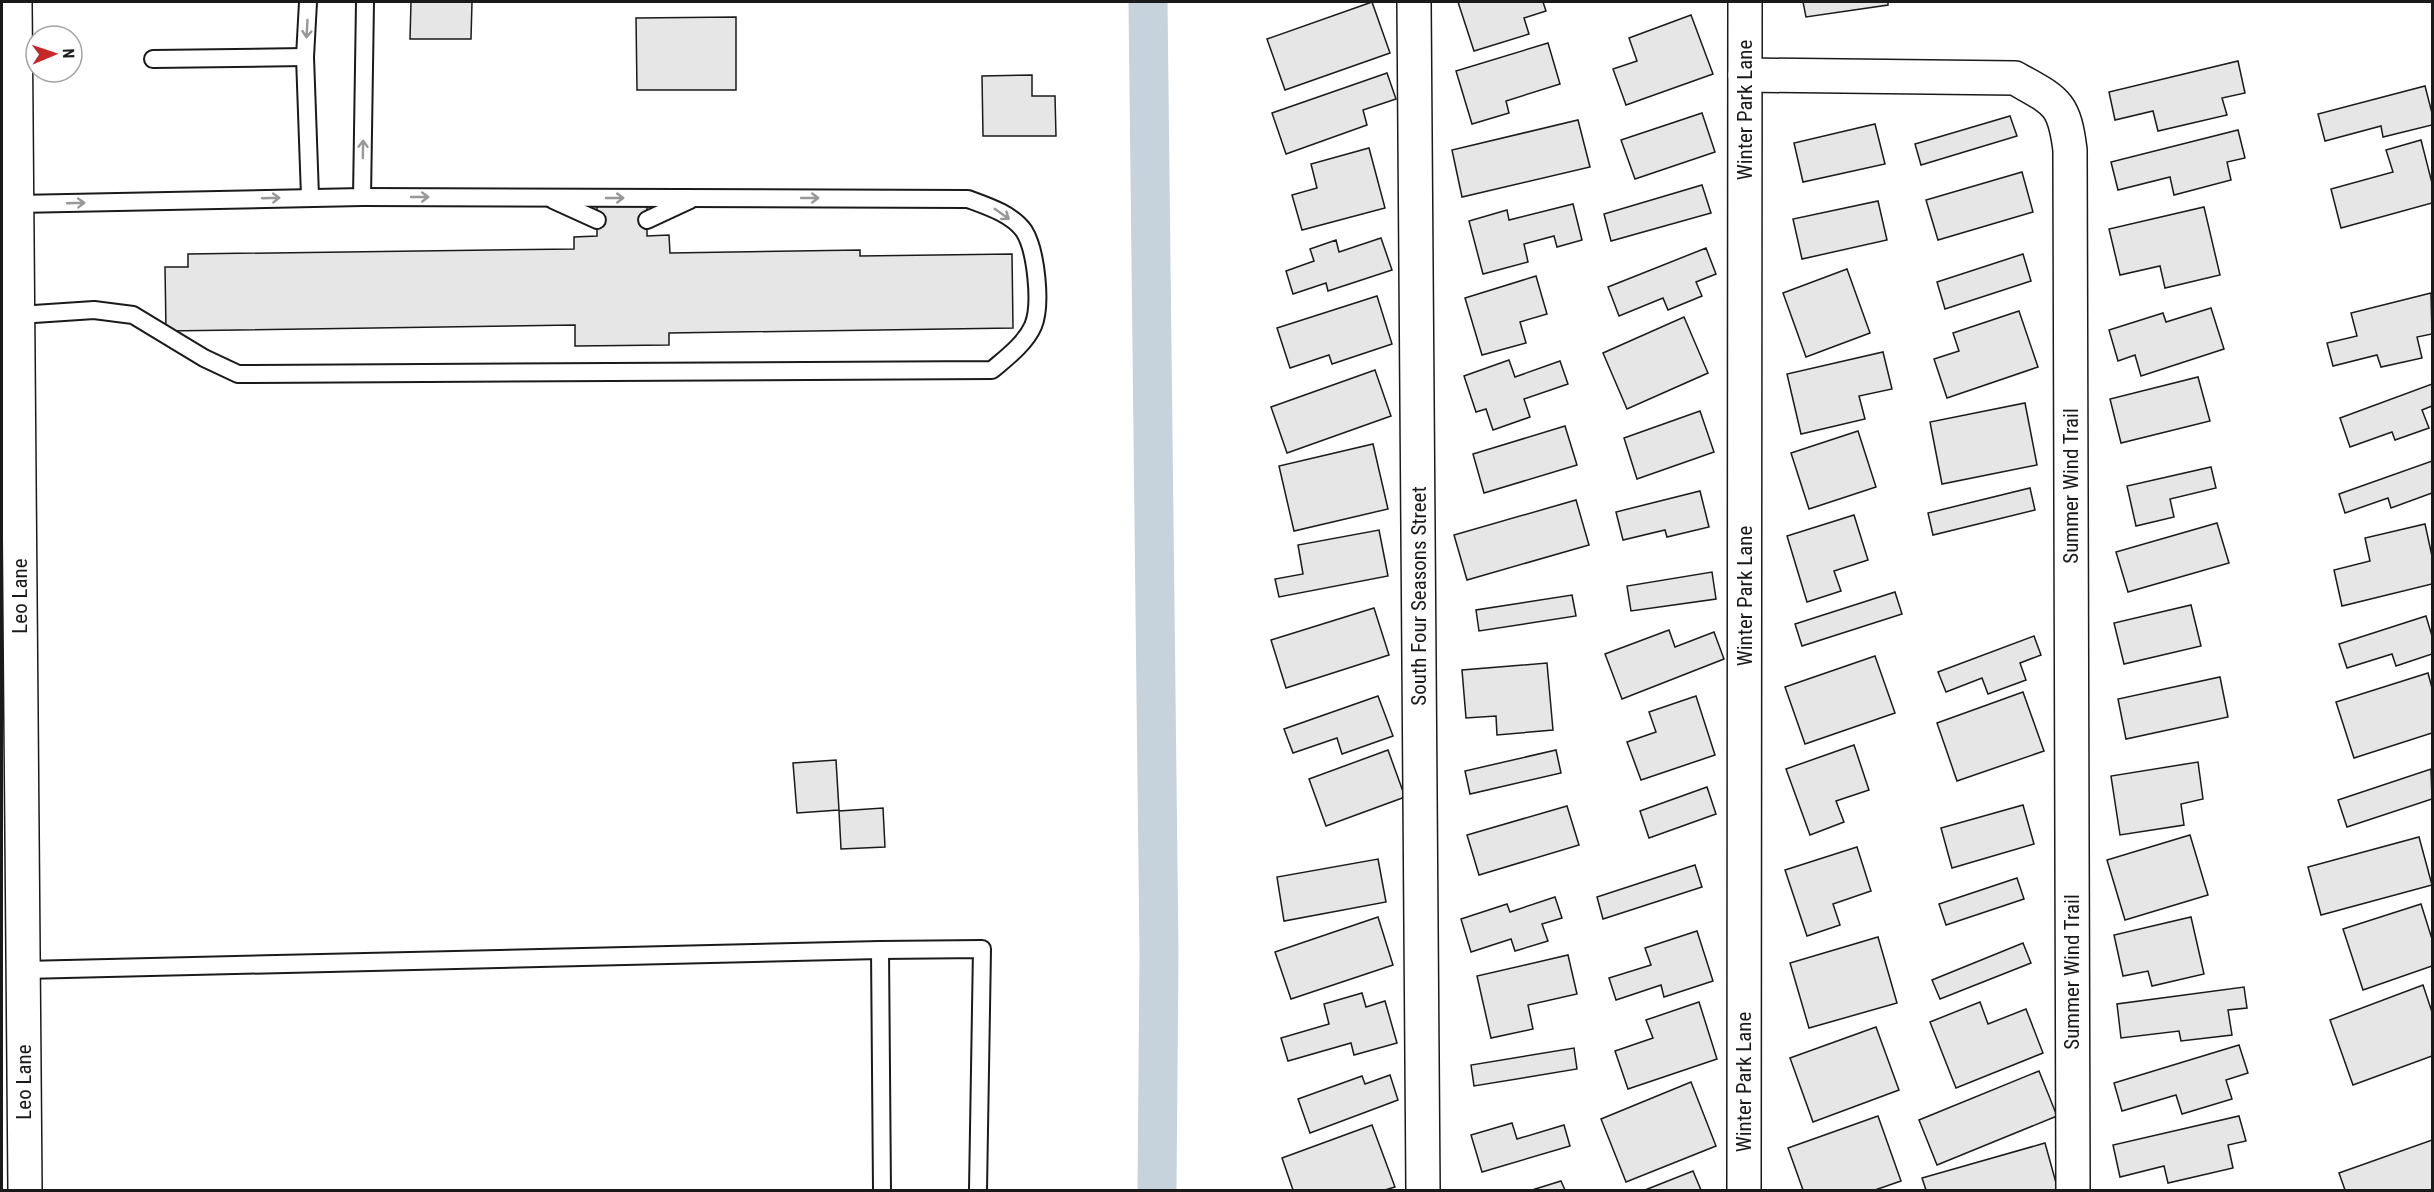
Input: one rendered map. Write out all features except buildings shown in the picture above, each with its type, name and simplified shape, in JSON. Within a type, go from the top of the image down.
[{"type":"street","name":"Leo Lane","points":[[15,2],[9,64],[17,204],[11,467],[11,712],[24,970],[25,1191]]},
{"type":"street","name":"South Four Seasons Street","points":[[1414,2],[1423,1191]]},
{"type":"street","name":"Winter Park Lane","points":[[1744,1191],[1745,2]]},
{"type":"street","name":"Summer Wind Trail","points":[[1745,75],[2015,78],[2053,100],[2067,123],[2070,174],[2073,1191]]},
{"type":"lane","points":[[308,2],[305,57],[310,196]]},
{"type":"lane","points":[[362,197],[365,2]]},
{"type":"lane","points":[[153,59],[305,57]]},
{"type":"lane","points":[[13,301],[133,315],[204,358],[238,374],[992,369],[1013,352],[1033,326],[1037,293],[1034,256],[1023,230],[996,210],[968,199],[310,196],[17,204]]},
{"type":"lane","points":[[547,198],[597,220]]},
{"type":"lane","points":[[647,220],[694,198]]},
{"type":"lane","points":[[24,970],[982,949],[978,1191]]},
{"type":"lane","points":[[880,950],[882,1191]]},
{"type":"waterway","points":[[1148,2],[1159,953],[1157,1190]]}]
